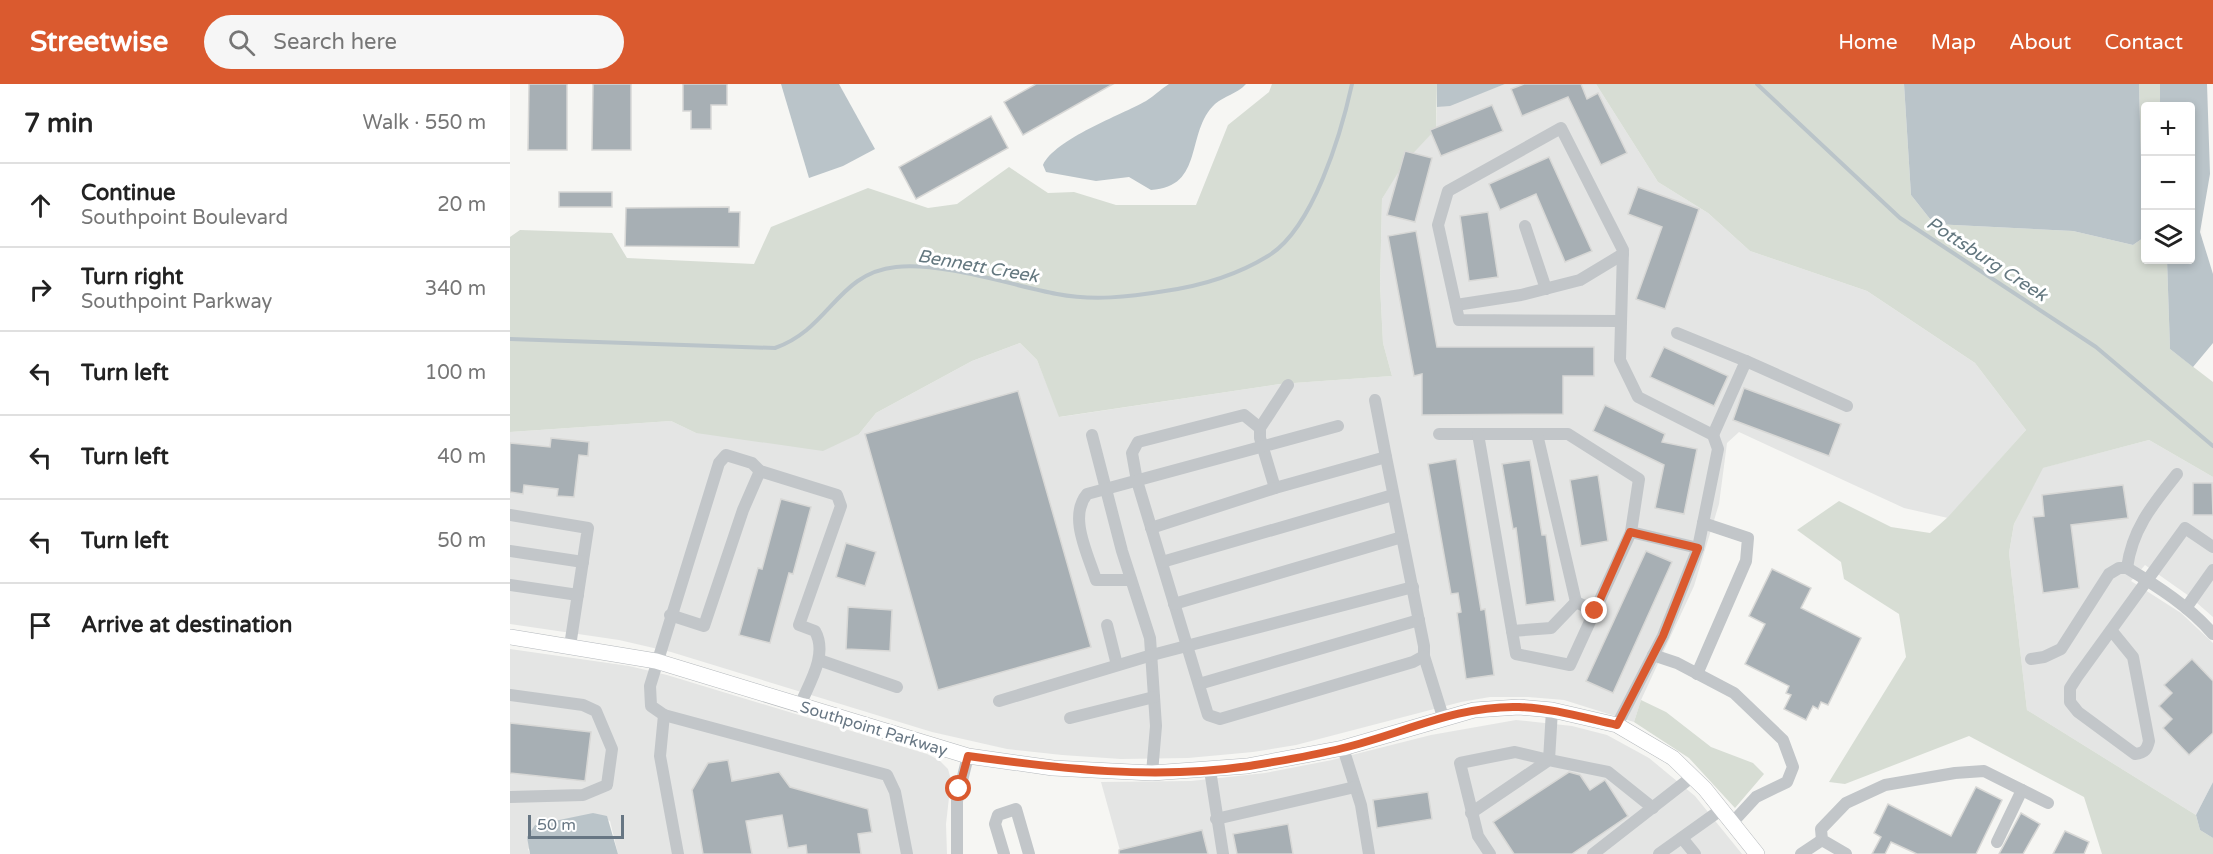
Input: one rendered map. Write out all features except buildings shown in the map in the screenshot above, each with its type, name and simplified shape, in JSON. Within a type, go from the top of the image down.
[{"type":"main road","name":"Southpoint Parkway","points":[[510,638],[656,661],[968,756],[1053,768],[1152,773],[1210,771],[1281,761],[1343,748],[1443,717],[1495,707],[1552,710],[1617,725],[1656,746],[1693,776],[1757,854]]},
{"type":"street","points":[[1617,725],[1653,655],[1698,548],[1718,449],[1713,435],[1638,397],[1620,360],[1623,254],[1561,128],[1448,191],[1438,225],[1459,320],[1620,321]]},
{"type":"street","points":[[1525,226],[1546,289]]},
{"type":"street","points":[[1456,305],[1546,289],[1580,279],[1623,254]]},
{"type":"street","points":[[1677,333],[1847,406]]},
{"type":"street","points":[[1713,435],[1746,361]]},
{"type":"street","points":[[1275,488],[1263,449],[1260,428],[1288,385]]},
{"type":"street","points":[[1375,400],[1425,646],[1424,656],[1443,717]]},
{"type":"street","points":[[1260,428],[1244,415],[1138,442],[1132,453],[1137,481],[1208,716],[1220,719],[1413,662],[1424,656]]},
{"type":"street","points":[[1131,580],[1096,580],[1077,515],[1079,504],[1087,494],[1263,449],[1338,426]]},
{"type":"street","points":[[1439,434],[1478,434],[1537,434],[1568,434],[1639,479],[1630,532],[1570,665],[1516,654],[1478,434]]},
{"type":"street","points":[[1537,434],[1576,602]]},
{"type":"street","points":[[1092,435],[1149,638],[1156,726],[1152,773]]},
{"type":"street","points":[[800,705],[819,660],[821,642],[815,631],[799,625],[841,506],[837,495],[760,471],[752,462],[726,455],[719,462],[656,661],[650,686],[651,706],[664,715],[887,775],[895,792],[907,854]]},
{"type":"street","points":[[1151,528],[1275,488],[1386,457]]},
{"type":"street","points":[[670,615],[704,626],[743,510],[760,471]]},
{"type":"street","points":[[2127,568],[2129,548],[2137,528],[2177,474]]},
{"type":"street","points":[[1162,562],[1393,495]]},
{"type":"street","points":[[510,515],[588,528],[570,646]]},
{"type":"street","points":[[1697,674],[1746,561],[1748,538],[1703,523]]},
{"type":"street","points":[[2111,630],[2133,657],[2149,741],[2147,749],[2142,753],[2135,754],[2108,735],[2070,702],[2070,688],[2111,630],[2185,528],[2213,547]]},
{"type":"street","points":[[1630,532],[1698,548]]},
{"type":"street","points":[[1174,604],[1402,537]]},
{"type":"street","points":[[510,551],[583,562]]},
{"type":"street","points":[[2031,659],[2044,657],[2061,649],[2109,574],[2119,568],[2127,568],[2186,608],[2213,634]]},
{"type":"street","points":[[2186,608],[2213,570]]},
{"type":"street","points":[[510,585],[578,595]]},
{"type":"street","points":[[999,701],[1187,645],[1413,587]]},
{"type":"street","points":[[1512,630],[1551,627],[1576,602]]},
{"type":"street","points":[[1576,602],[1595,611]]},
{"type":"street","points":[[1199,684],[1419,620]]},
{"type":"street","points":[[1107,625],[1117,665]]},
{"type":"street","points":[[1653,655],[1734,693],[1782,740],[1793,767],[1787,782],[1756,797],[1732,823]]},
{"type":"street","points":[[819,660],[897,687]]},
{"type":"street","points":[[510,696],[583,705],[596,711],[612,749],[607,785],[583,795],[510,796]]},
{"type":"street","points":[[1070,718],[1154,698]]},
{"type":"street","points":[[1549,760],[1552,710]]},
{"type":"street","points":[[664,715],[660,756],[678,854]]},
{"type":"street","points":[[1343,748],[1355,787],[1369,854]]},
{"type":"street","points":[[1490,854],[1478,836],[1460,763],[1515,753],[1608,772],[1653,807]]},
{"type":"street","points":[[957,854],[957,801],[968,756]]},
{"type":"street","points":[[1471,813],[1549,760]]},
{"type":"street","points":[[1210,771],[1223,854]]},
{"type":"street","points":[[1822,840],[1821,829],[1846,803],[1885,785],[1955,773],[1984,771],[2048,803]]},
{"type":"street","points":[[1593,854],[1693,776]]},
{"type":"street","points":[[1216,819],[1355,787]]},
{"type":"street","points":[[1996,842],[2022,790]]},
{"type":"street","points":[[1004,854],[995,824],[998,814],[1016,809],[1029,854]]},
{"type":"street","points":[[1659,854],[1722,809]]},
{"type":"street","points":[[1682,838],[1695,854]]},
{"type":"street","points":[[1801,854],[1822,840]]},
{"type":"street","points":[[1822,840],[1846,854]]},
{"type":"shaded area","points":[[781,84],[839,84],[875,149],[843,166],[809,178]]},
{"type":"shaded area","points":[[1169,84],[1246,84],[1215,104],[1206,116],[1187,169],[1180,179],[1168,187],[1151,190],[1129,177],[1096,181],[1046,172],[1043,165],[1061,146],[1090,128],[1146,101]]},
{"type":"shaded area","points":[[1272,84],[1437,84],[1436,129],[1404,163],[1382,199],[1380,285],[1383,343],[1392,376],[1280,384],[1059,417],[1037,360],[1020,343],[972,361],[876,413],[859,434],[823,451],[696,433],[671,421],[510,432],[510,237],[520,230],[612,233],[627,258],[754,264],[771,227],[868,188],[928,208],[957,204],[1009,167],[1048,193],[1074,192],[1116,205],[1196,205],[1228,125],[1269,92]]},
{"type":"shaded area","points":[[1437,84],[1505,84],[1450,106],[1437,107]]},
{"type":"shaded area","points":[[1505,84],[1596,84],[1658,182],[1708,213],[1750,251],[1867,291],[1975,363],[2026,430],[1948,518],[1904,508],[1739,432],[1727,443],[1719,504],[1694,586],[1641,700],[1634,722],[1564,700],[1490,697],[1461,702],[1296,745],[1253,752],[1188,758],[1121,759],[1062,755],[1007,749],[932,732],[671,652],[619,640],[510,624],[510,432],[671,421],[696,433],[859,434],[876,413],[972,361],[1020,343],[1037,360],[1060,417],[1280,384],[1392,376],[1383,343],[1380,285],[1382,199],[1403,163],[1436,129],[1437,107],[1450,105]]},
{"type":"shaded area","points":[[1596,84],[1904,84],[1911,195],[1934,224],[2073,231],[2133,245],[2141,239],[2141,264],[2167,264],[2170,349],[2213,382],[2213,477],[2149,440],[2043,468],[2014,524],[2009,553],[2027,710],[2196,815],[2200,830],[2213,838],[2213,854],[2102,854],[2084,797],[1969,736],[1845,784],[1829,782],[1906,657],[1899,614],[1844,579],[1841,562],[1797,530],[1839,501],[1891,527],[1930,533],[1948,517],[2026,430],[1975,363],[1867,291],[1750,251],[1708,213],[1658,182]]},
{"type":"shaded area","points":[[1904,84],[2139,84],[2141,239],[2133,245],[2073,231],[1934,224],[1911,195]]},
{"type":"shaded area","points":[[2139,84],[2160,84],[2160,102],[2141,102],[2141,161]]},
{"type":"shaded area","points":[[2160,84],[2207,84],[2210,174],[2200,232],[2213,274],[2213,343],[2193,367],[2170,349],[2167,264],[2195,264],[2195,102],[2160,102]]},
{"type":"shaded area","points":[[2149,440],[2213,477],[2213,617],[2189,596],[2145,565],[2131,581],[2181,613],[2213,643],[2213,782],[2196,815],[2027,710],[2009,553],[2014,524],[2042,468]]},
{"type":"shaded area","points":[[510,649],[629,666],[667,675],[927,754],[939,760],[948,769],[951,780],[946,824],[947,854],[618,854],[610,821],[593,813],[528,849],[530,854],[510,854]]},
{"type":"shaded area","points":[[1641,700],[1666,712],[1711,747],[1753,763],[1764,774],[1735,808],[1689,758],[1634,722]]},
{"type":"shaded area","points":[[1516,720],[1572,726],[1607,735],[1649,758],[1695,796],[1742,854],[1121,854],[1101,782],[1191,781],[1265,773],[1332,760],[1431,735]]},
{"type":"shaded area","points":[[2213,782],[2213,838],[2200,830],[2196,815]]},
{"type":"shaded area","points":[[593,813],[607,816],[618,854],[530,854],[527,837],[535,825]]},
{"type":"waterway","name":"Bennett Creek","points":[[510,339],[775,348],[794,339],[809,328],[846,290],[860,280],[876,271],[896,267],[914,266],[955,271],[1057,294],[1084,297],[1152,293],[1218,279],[1268,256],[1284,243],[1299,225],[1323,179],[1341,128],[1352,84]]},
{"type":"waterway","name":"Pottsburg Creek","points":[[1757,84],[1900,218],[2096,347],[2213,446]]},
{"type":"route","points":[[959,789],[968,756],[1053,768],[1130,773],[1200,772],[1281,761],[1343,748],[1450,714],[1495,707],[1544,709],[1617,725],[1663,636],[1698,548],[1630,532],[1595,611]]}]
